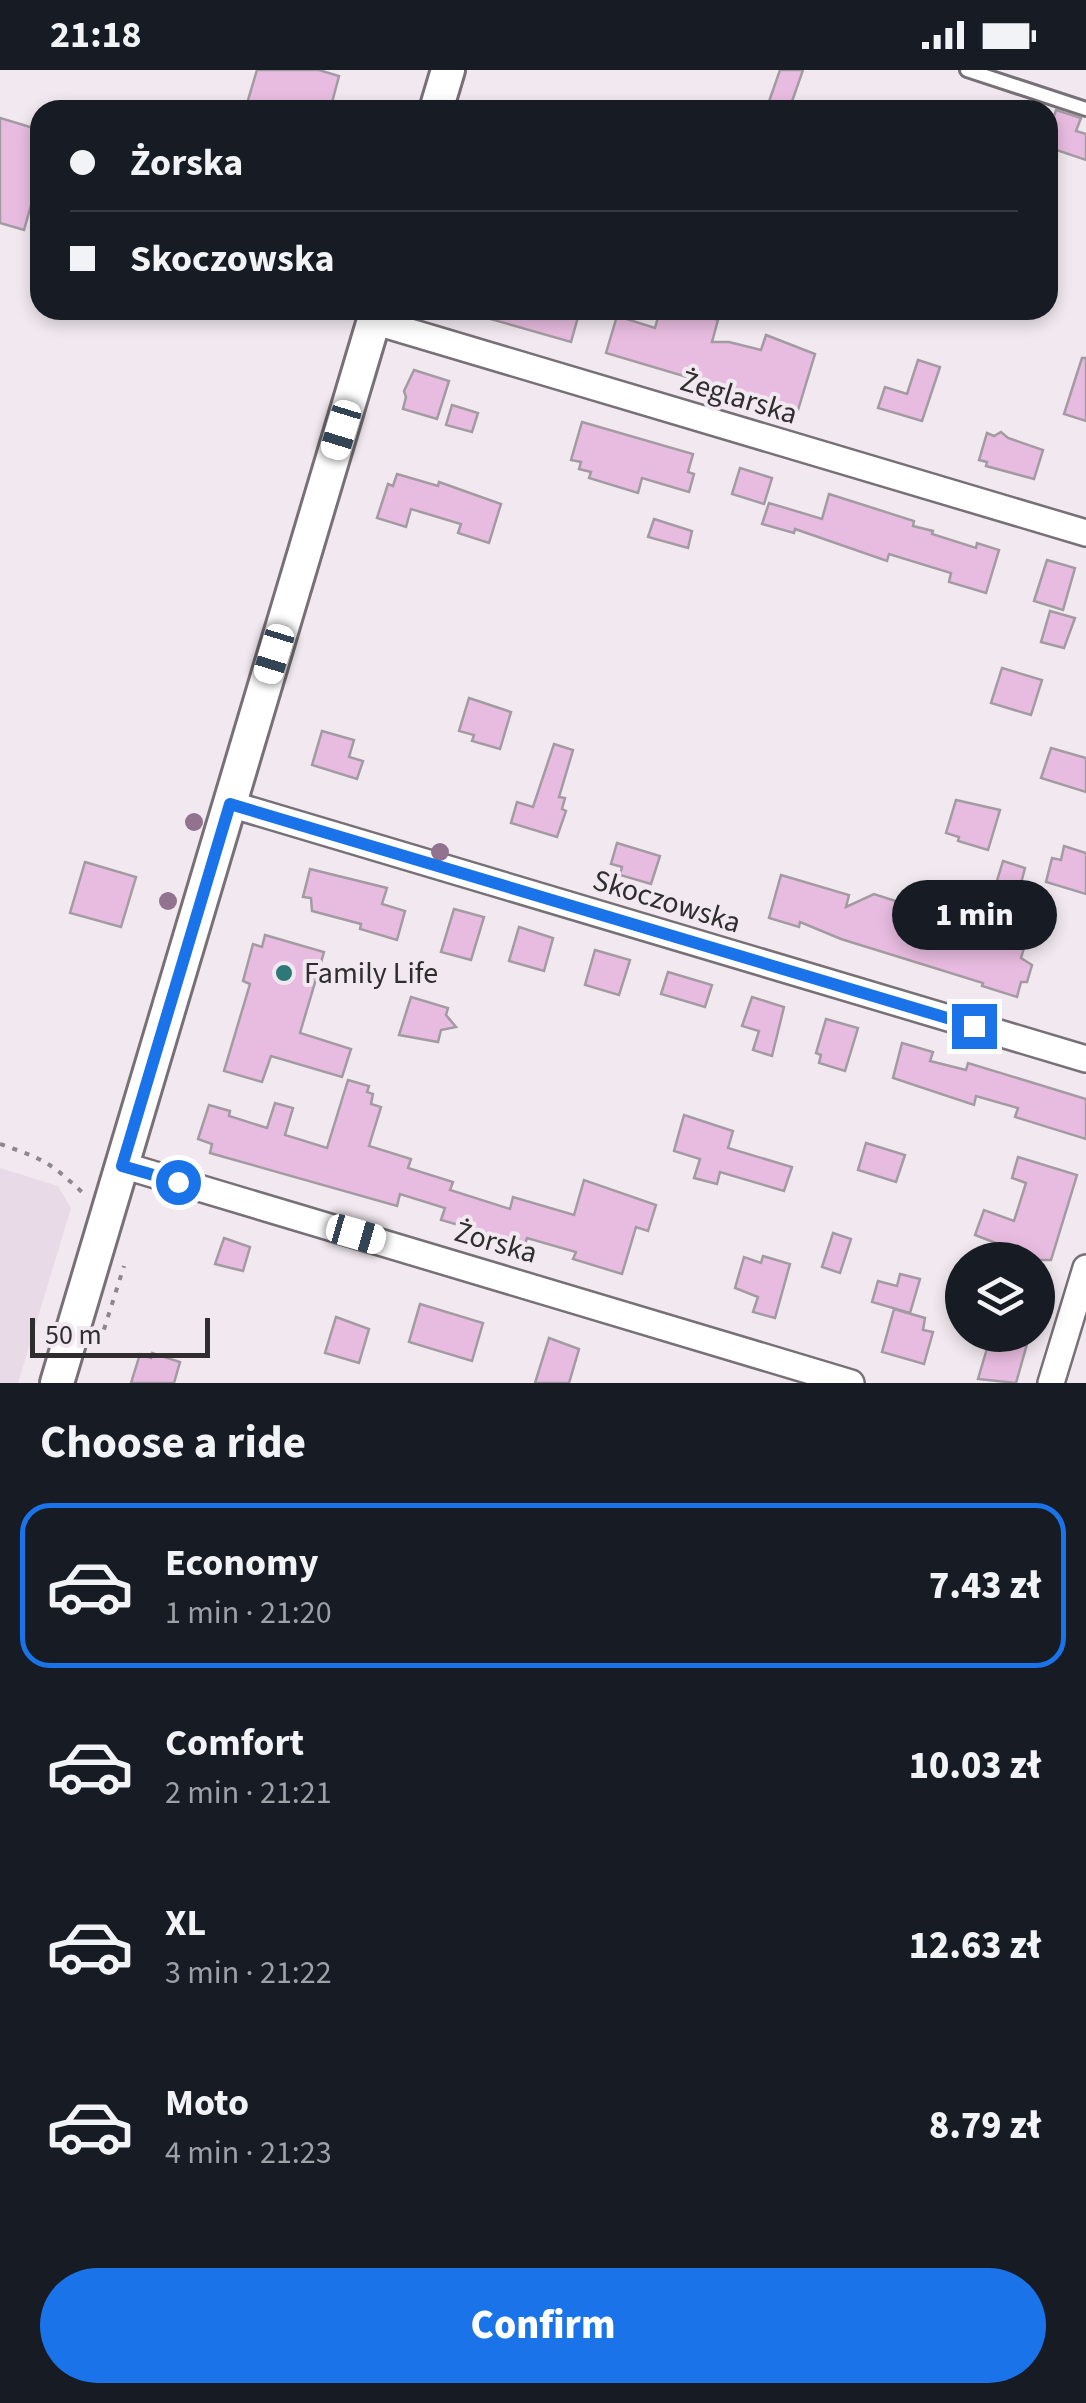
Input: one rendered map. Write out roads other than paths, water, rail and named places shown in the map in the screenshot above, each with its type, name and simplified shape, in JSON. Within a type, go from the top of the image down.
[{"type":"street","points":[[439,100],[448,70]]},
{"type":"street","points":[[57,1383],[374,320]]},
{"type":"street","name":"Żeglarska","points":[[388,320],[1086,534]]},
{"type":"street","name":"Skoczowska","points":[[230,804],[1086,1060]]},
{"type":"street","name":"Żorska","points":[[122,1166],[851,1383]]},
{"type":"street","points":[[1052,1383],[1086,1268]]},
{"type":"lane","points":[[967,70],[1086,109]]},
{"type":"place","name":"Family Life","points":[[284,973]]}]
